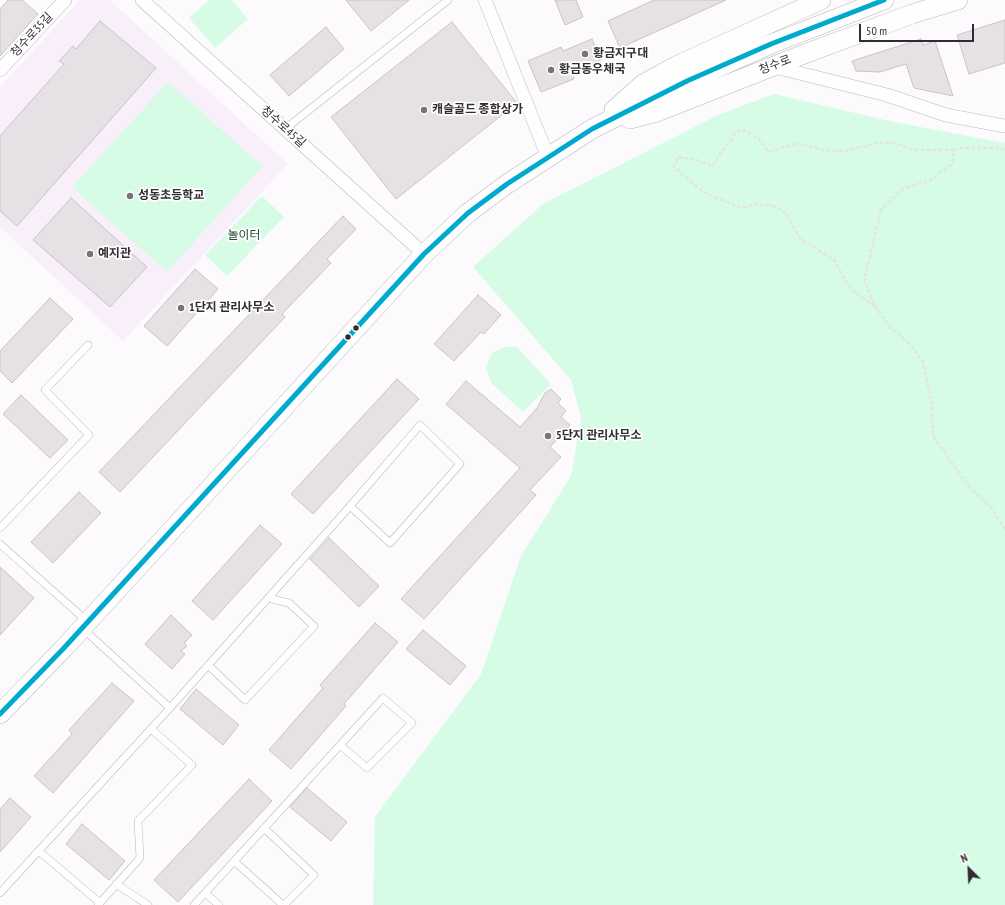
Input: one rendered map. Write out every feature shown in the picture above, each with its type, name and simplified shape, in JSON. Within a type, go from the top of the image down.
[{"type":"main road","name":"청수로","points":[[592,129],[643,84],[676,66],[822,0]]},
{"type":"main road","name":"청수로","points":[[0,714],[85,625],[424,254],[468,213],[508,184],[592,129],[687,81],[772,44],[884,0]]},
{"type":"main road","name":"청수로","points":[[592,129],[657,112],[771,66],[912,14],[958,0]]},
{"type":"street","name":"청수로35길","points":[[0,70],[64,0]]},
{"type":"street","name":"청수로45길","points":[[142,0],[424,254]]},
{"type":"street","points":[[485,0],[548,157]]},
{"type":"street","points":[[771,66],[888,95],[946,115],[1005,126]]},
{"type":"lane","points":[[285,129],[448,0]]},
{"type":"lane","points":[[0,528],[89,435],[45,390],[88,345]]},
{"type":"lane","points":[[0,893],[170,708],[420,425],[460,464],[390,543],[350,506]]},
{"type":"lane","points":[[0,544],[170,708]]},
{"type":"lane","points":[[208,665],[245,700],[314,626],[289,604],[268,598]]},
{"type":"lane","points":[[194,905],[264,828],[383,698],[412,723],[367,768],[340,745]]},
{"type":"lane","points":[[39,851],[99,904],[140,858],[138,821],[192,765],[151,729]]},
{"type":"lane","points":[[234,861],[284,905],[314,875],[264,828]]},
{"type":"lane","points":[[116,884],[148,905]]},
{"type":"lane","points":[[205,893],[219,905]]},
{"type":"path","points":[[875,306],[853,291],[835,261],[800,238],[786,214],[777,207],[767,204],[755,204],[743,208],[712,196],[701,190],[674,167],[678,156],[697,160],[714,166],[719,155],[735,134],[741,129],[759,139],[768,152],[798,143],[822,150],[846,151],[878,143],[895,142],[913,150],[994,148],[1005,150]]},
{"type":"path","points":[[954,150],[952,164],[929,181],[904,188],[881,210],[864,280],[875,306],[890,327],[911,344],[924,362],[932,406],[933,436],[969,487],[990,507],[1005,530]]},
{"type":"shaded area","name":"성동초등학교","points":[[80,0],[110,0],[288,164],[123,341],[0,227],[0,87]]},
{"type":"green space","points":[[209,0],[232,0],[248,19],[215,48],[189,18]]},
{"type":"green space","points":[[168,82],[262,166],[167,272],[72,187]]},
{"type":"green space","points":[[774,94],[894,122],[1005,143],[1005,905],[373,905],[375,817],[481,674],[521,556],[571,476],[581,418],[571,380],[473,267],[543,204],[718,115]]},
{"type":"green space","name":"놀이터","points":[[262,196],[284,217],[227,276],[205,255]]},
{"type":"green space","points":[[505,347],[517,347],[551,384],[523,412],[492,384],[486,367],[492,353]]},
{"type":"building","points":[[8,0],[22,0],[38,14],[0,56],[0,9]]},
{"type":"building","points":[[346,0],[409,0],[371,31]]},
{"type":"building","points":[[555,0],[576,0],[583,17],[565,25]]},
{"type":"building","points":[[654,0],[726,0],[620,48],[608,21]]},
{"type":"building","points":[[1005,20],[1005,63],[969,74],[957,35]]},
{"type":"building","points":[[100,21],[156,68],[17,226],[0,211],[0,136],[64,64],[59,61],[73,46],[76,49]]},
{"type":"building","name":"캐슬골드 종합상가","points":[[452,22],[517,103],[396,199],[331,117]]},
{"type":"building","points":[[326,27],[344,49],[289,96],[270,75]]},
{"type":"building","name":"황금동우체국","points":[[592,39],[601,60],[572,72],[574,79],[541,92],[528,61],[561,47],[563,51]]},
{"type":"building","points":[[921,39],[923,45],[935,41],[953,96],[914,88],[906,64],[880,72],[856,71],[852,61]]},
{"type":"building","name":"예지관","points":[[71,198],[147,267],[110,307],[33,240]]},
{"type":"building","points":[[343,216],[356,229],[327,259],[331,263],[282,314],[285,317],[120,492],[99,472]]},
{"type":"building","name":"1단지 관리사무소","points":[[195,269],[218,289],[167,346],[144,326]]},
{"type":"building","points":[[478,295],[501,315],[484,334],[481,332],[454,361],[434,344]]},
{"type":"building","points":[[50,298],[73,319],[12,383],[0,371],[0,351]]},
{"type":"building","points":[[397,379],[419,399],[313,514],[291,494]]},
{"type":"building","points":[[466,381],[520,427],[537,408],[545,393],[551,389],[561,399],[558,403],[566,411],[561,417],[570,425],[550,447],[561,457],[530,490],[536,495],[424,619],[401,599],[520,468],[446,404]]},
{"type":"building","points":[[21,395],[68,440],[50,458],[3,414]]},
{"type":"building","points":[[79,492],[101,513],[53,563],[31,542]]},
{"type":"building","points":[[260,525],[282,544],[213,620],[192,601]]},
{"type":"building","points":[[329,538],[379,586],[359,607],[310,559]]},
{"type":"building","points":[[0,567],[34,598],[0,635]]},
{"type":"building","points":[[171,615],[192,635],[184,643],[187,646],[181,651],[185,654],[172,669],[145,644]]},
{"type":"building","points":[[375,623],[398,642],[344,704],[346,706],[291,769],[269,750],[323,688],[320,685]]},
{"type":"building","points":[[423,630],[466,666],[450,685],[406,649]]},
{"type":"building","points":[[112,683],[134,701],[53,793],[34,776],[72,734],[69,730]]},
{"type":"building","points":[[196,689],[239,725],[223,745],[180,709]]},
{"type":"building","points":[[249,779],[272,801],[178,902],[154,880]]},
{"type":"building","points":[[307,788],[347,822],[331,841],[290,807]]},
{"type":"building","points":[[10,798],[31,817],[0,852],[0,809]]},
{"type":"building","points":[[82,824],[125,861],[109,880],[66,844]]},
{"type":"transit line","points":[[0,714],[63,649],[424,254],[468,213],[507,184],[592,129],[687,81],[771,44],[884,0]]},
{"type":"place","name":"황금지구대","points":[[585,54]]},
{"type":"place","name":"황금동우체국","points":[[551,70]]},
{"type":"place","name":"캐슬골드 종합상가","points":[[424,110]]},
{"type":"place","name":"성동초등학교","points":[[130,196]]},
{"type":"place","name":"예지관","points":[[90,254]]},
{"type":"place","name":"1단지 관리사무소","points":[[181,308]]},
{"type":"place","name":"5단지 관리사무소","points":[[548,436]]}]
